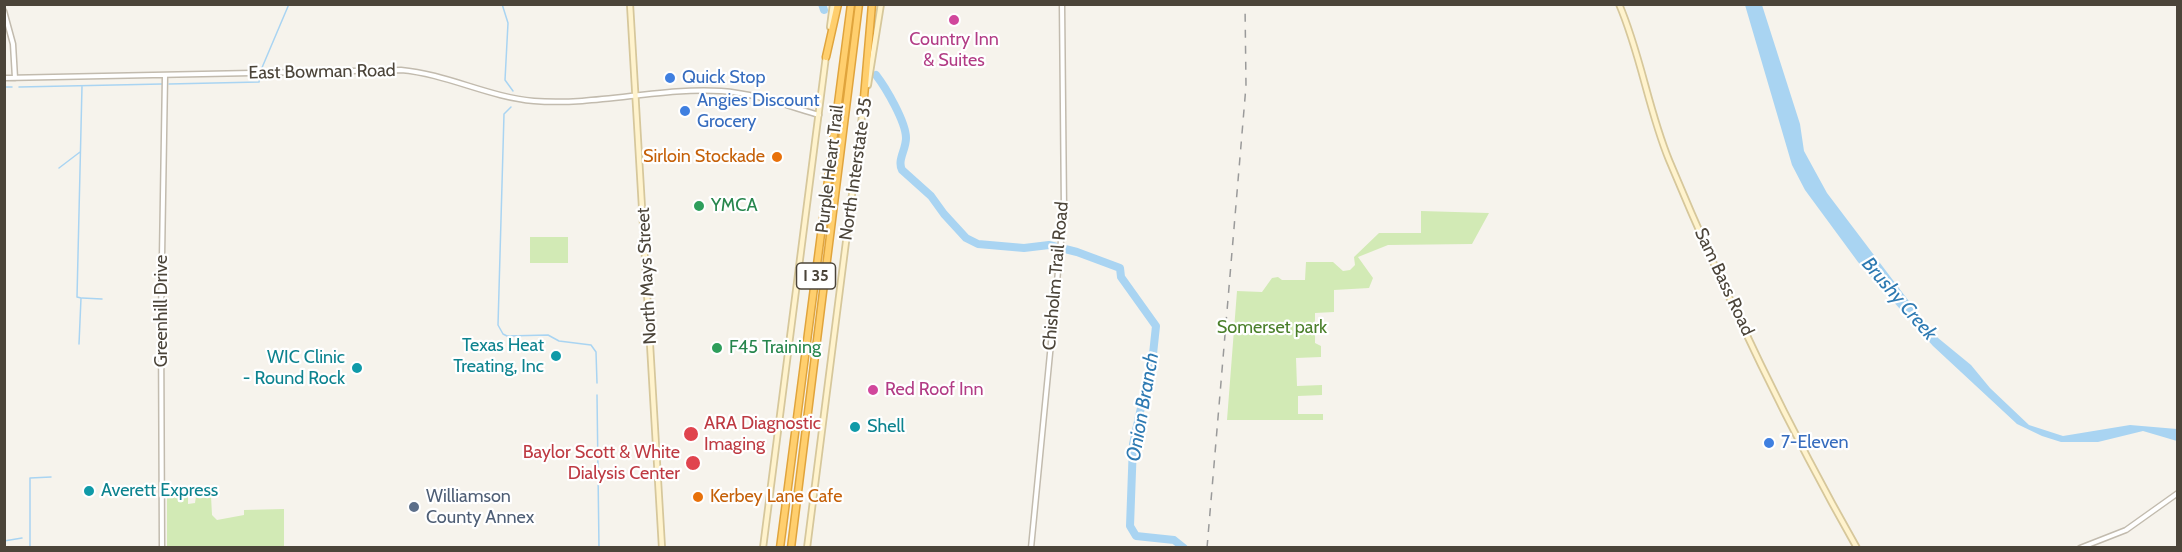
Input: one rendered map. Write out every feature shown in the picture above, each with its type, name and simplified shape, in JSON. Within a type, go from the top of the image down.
[{"type":"highway","points":[[826,57],[838,4]]},
{"type":"highway","name":"Purple Heart Trail","points":[[780,548],[851,4]]},
{"type":"highway","name":"Purple Heart Trail","points":[[791,548],[859,4]]},
{"type":"highway","points":[[863,109],[872,4]]},
{"type":"main road","name":"North Mays Street","points":[[630,4],[662,548]]},
{"type":"main road","points":[[764,548],[833,4]]},
{"type":"main road","name":"North Interstate 35","points":[[807,548],[863,109],[881,4]]},
{"type":"main road","name":"Sam Bass Road","points":[[1619,4],[1634,41],[1660,135],[1706,247],[1791,423],[1857,548]]},
{"type":"street","name":"Chisholm Trail Road","points":[[1031,548],[1064,210],[1062,4]]},
{"type":"street","points":[[4,11],[13,44],[15,78]]},
{"type":"street","name":"East Bowman Road","points":[[4,78],[401,70],[432,75],[498,96],[530,101],[721,91],[819,115]]},
{"type":"street","name":"Greenhill Drive","points":[[162,548],[161,317],[165,75]]},
{"type":"street","points":[[2080,548],[2126,530],[2178,493]]},
{"type":"green space","name":"Somerset park","points":[[1421,211],[1489,213],[1472,244],[1388,245],[1358,257],[1373,278],[1369,288],[1334,290],[1334,312],[1315,313],[1315,343],[1321,346],[1321,357],[1296,358],[1297,386],[1322,385],[1322,395],[1298,396],[1298,414],[1323,414],[1323,420],[1227,420],[1237,291],[1262,292],[1272,278],[1278,277],[1282,280],[1305,280],[1306,262],[1333,262],[1343,271],[1350,270],[1355,265],[1354,257],[1379,233],[1421,233]]},
{"type":"green space","points":[[530,237],[568,237],[568,263],[530,263]]},
{"type":"green space","points":[[196,496],[211,496],[212,515],[217,520],[244,515],[244,510],[284,509],[284,547],[167,547],[167,498],[188,497],[188,504],[195,503]]},
{"type":"water","name":"Brushy Creek","points":[[1745,5],[1762,5],[1800,124],[1804,151],[1827,193],[1932,333],[1971,365],[1990,388],[2029,425],[2063,436],[2130,425],[2177,429],[2177,441],[2143,431],[2098,442],[2061,442],[2042,436],[2017,424],[1933,346],[1858,262],[1805,190],[1792,165]]},
{"type":"waterway","points":[[261,70],[289,4]]},
{"type":"waterway","points":[[502,4],[508,23],[505,80],[513,91]]},
{"type":"waterway","name":"Onion Branch","points":[[822,4],[824,10]]},
{"type":"waterway","name":"Onion Branch","points":[[876,75],[895,105],[903,123],[906,142],[901,162],[902,170],[931,196],[966,238],[978,244],[1024,248],[1049,245],[1077,252],[1120,268],[1121,277],[1156,326],[1150,382],[1144,394],[1133,444],[1130,526],[1136,536],[1174,540],[1184,548]]},
{"type":"waterway","points":[[169,84],[259,82],[260,77]]},
{"type":"waterway","points":[[19,87],[162,84]]},
{"type":"waterway","points":[[79,344],[81,298],[77,297],[82,86]]},
{"type":"waterway","points":[[4,87],[12,87]]},
{"type":"waterway","points":[[511,107],[504,114],[498,325],[503,334],[507,336],[548,335],[559,341],[591,345],[596,352],[597,383]]},
{"type":"waterway","points":[[59,168],[80,152]]},
{"type":"waterway","points":[[82,298],[102,299]]},
{"type":"waterway","points":[[597,395],[599,548]]},
{"type":"waterway","points":[[30,548],[30,478],[51,477]]},
{"type":"waterway","points":[[4,541],[22,538]]},
{"type":"railway","points":[[1207,548],[1246,86],[1245,4]]},
{"type":"place","name":"Country Inn & Suites","points":[[954,20]]},
{"type":"place","name":"Quick Stop","points":[[670,78]]},
{"type":"place","name":"Angies Discount Grocery","points":[[685,111]]},
{"type":"place","name":"Sirloin Stockade","points":[[777,157]]},
{"type":"place","name":"YMCA","points":[[699,206]]},
{"type":"place","name":"F45 Training","points":[[717,348]]},
{"type":"place","name":"Texas Heat Treating, Inc","points":[[556,356]]},
{"type":"place","name":"WIC Clinic - Round Rock","points":[[357,368]]},
{"type":"place","name":"Red Roof Inn","points":[[873,390]]},
{"type":"place","name":"Shell","points":[[855,427]]},
{"type":"place","name":"ARA Diagnostic Imaging","points":[[691,434]]},
{"type":"place","name":"7-Eleven","points":[[1769,443]]},
{"type":"place","name":"Baylor Scott & White Dialysis Center","points":[[693,463]]},
{"type":"place","name":"Averett Express","points":[[89,491]]},
{"type":"place","name":"Kerbey Lane Cafe","points":[[698,497]]},
{"type":"place","name":"Williamson County Annex","points":[[414,507]]}]
